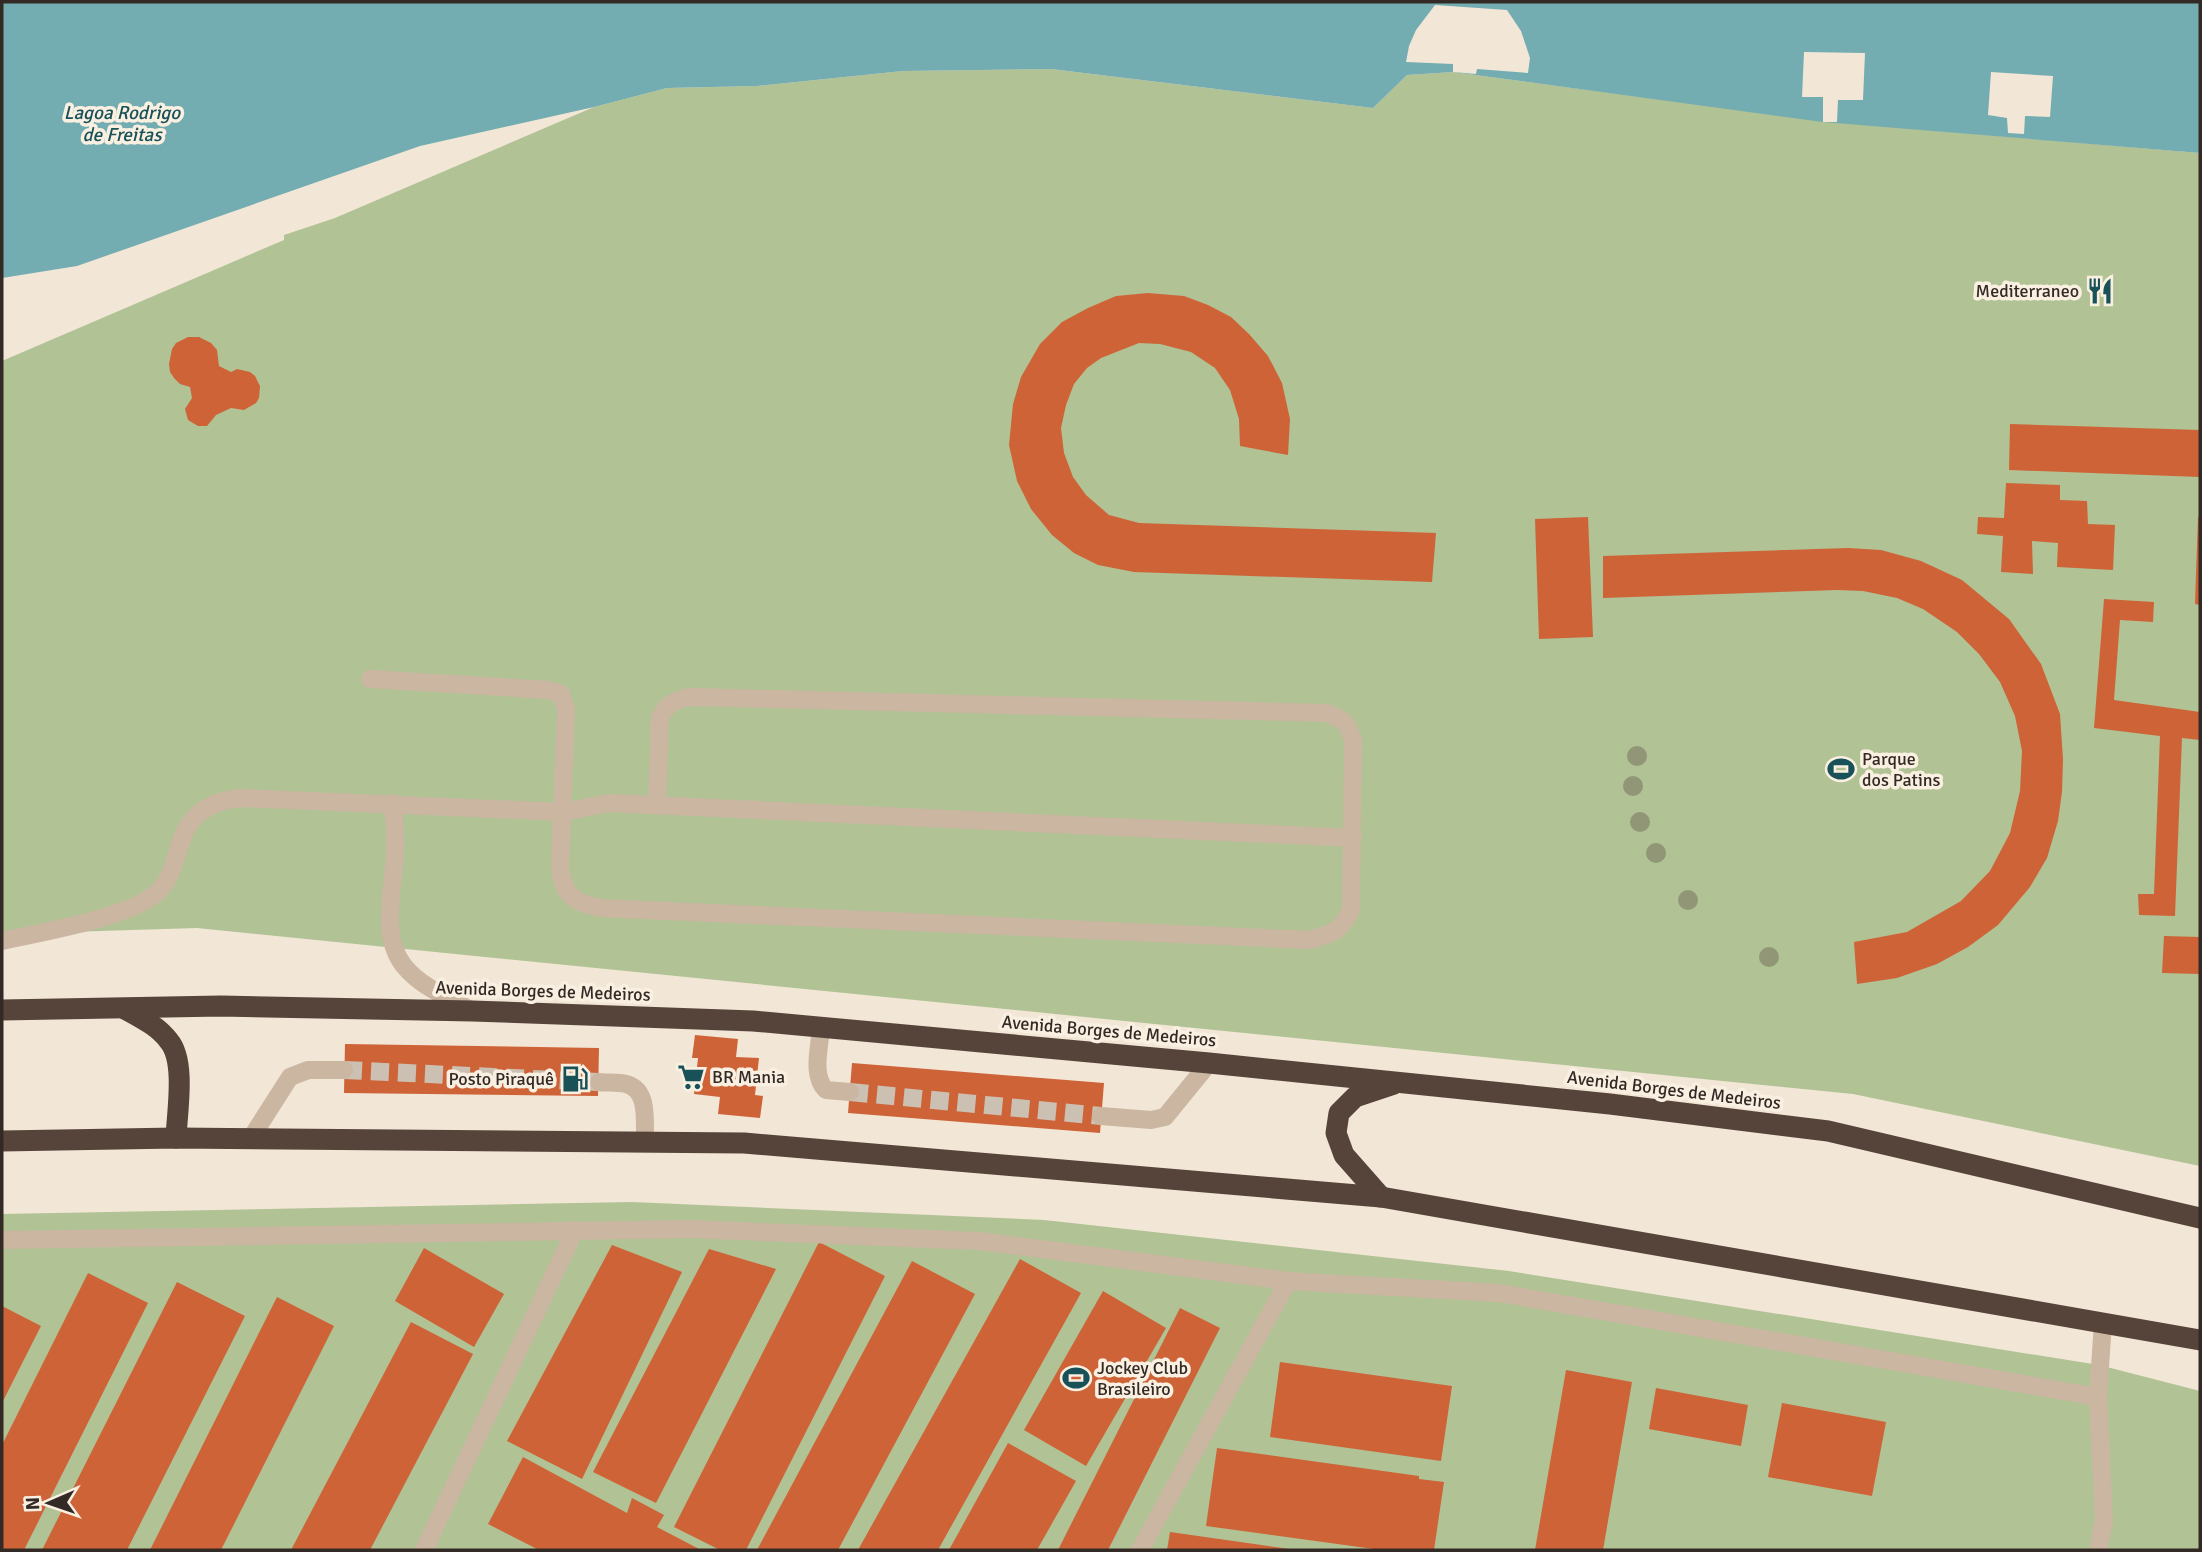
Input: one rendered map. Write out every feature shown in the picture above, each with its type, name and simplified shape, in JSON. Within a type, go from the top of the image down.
[{"type":"highway","name":"Avenida Borges de Medeiros","points":[[2,1010],[221,1006],[753,1021],[1209,1063],[1609,1104],[1828,1132],[2200,1218]]},
{"type":"highway","points":[[125,1009],[154,1026],[171,1042],[177,1056],[179,1075],[176,1138]]},
{"type":"highway","points":[[1381,1196],[1344,1155],[1336,1133],[1339,1113],[1355,1097],[1403,1082]]},
{"type":"highway","points":[[2,1141],[251,1138],[744,1143],[1381,1196],[2200,1340]]},
{"type":"lane","points":[[370,679],[549,690],[561,694],[566,710],[560,866],[562,883],[569,895],[582,904],[601,908],[1309,940],[1330,934],[1343,926],[1351,910],[1353,741],[1343,720],[1327,713],[690,697],[667,705],[660,717],[657,806]]},
{"type":"lane","points":[[2,942],[112,915],[140,903],[159,890],[170,875],[187,827],[204,810],[221,800],[241,797],[563,812],[609,803],[1353,838]]},
{"type":"lane","points":[[393,803],[395,849],[389,929],[394,951],[406,968],[425,985],[471,1011]]},
{"type":"lane","points":[[821,1027],[818,1075],[820,1084],[826,1090],[850,1092]]},
{"type":"lane","points":[[1101,1116],[1151,1120],[1165,1116],[1209,1063]]},
{"type":"lane","points":[[251,1138],[290,1077],[308,1070],[344,1070]]},
{"type":"lane","points":[[599,1082],[625,1083],[639,1094],[644,1101],[645,1142]]},
{"type":"lane","points":[[2,1240],[691,1229],[979,1241],[1288,1281],[1499,1293],[2098,1397]]},
{"type":"lane","points":[[424,1550],[575,1230]]},
{"type":"lane","points":[[1140,1550],[1288,1281]]},
{"type":"lane","points":[[2098,1550],[2104,1521],[2098,1397],[2103,1322]]},
{"type":"green space","name":"Parque dos Patins","points":[[1051,69],[1373,108],[1407,75],[1453,72],[1823,121],[2200,153],[2200,1166],[1853,1094],[197,928],[2,934],[2,361],[284,240],[284,235],[335,218],[594,107],[667,88],[757,86],[903,71]]},
{"type":"green space","name":"Jockey Club Brasileiro","points":[[632,1202],[1044,1220],[1509,1271],[2099,1365],[2200,1391],[2200,1550],[2,1550],[2,1214]]},
{"type":"water","name":"Lagoa Rodrigo de Freitas","points":[[2,2],[2200,2],[2200,153],[1823,122],[1453,72],[1407,75],[1373,108],[1051,69],[903,71],[757,86],[667,88],[420,146],[77,266],[2,278]]},
{"type":"pier","points":[[1435,5],[1507,10],[1521,31],[1530,58],[1528,73],[1477,69],[1476,74],[1453,72],[1453,64],[1406,62],[1416,30]]},
{"type":"pier","points":[[1804,52],[1865,53],[1863,100],[1838,100],[1837,122],[1823,122],[1823,97],[1802,97]]},
{"type":"pier","points":[[1991,72],[2053,76],[2050,117],[2025,116],[2024,134],[2008,133],[2007,118],[1988,115]]},
{"type":"building","points":[[1148,293],[1184,296],[1208,305],[1231,317],[1249,334],[1268,356],[1282,383],[1290,419],[1288,455],[1240,446],[1239,419],[1230,390],[1215,368],[1191,352],[1160,344],[1139,343],[1101,358],[1087,368],[1074,384],[1066,405],[1061,428],[1064,453],[1073,477],[1086,495],[1109,515],[1139,523],[1436,533],[1432,582],[1134,572],[1098,565],[1074,553],[1052,535],[1031,509],[1017,481],[1009,445],[1013,404],[1021,377],[1040,344],[1062,322],[1116,296]]},
{"type":"building","points":[[188,337],[199,337],[211,343],[217,350],[219,366],[231,372],[237,369],[255,376],[260,386],[256,403],[244,410],[231,408],[216,415],[207,426],[198,426],[188,420],[185,409],[192,398],[190,387],[180,384],[174,378],[169,364],[176,343]]},
{"type":"building","points":[[2010,424],[2200,430],[2200,477],[2009,470]]},
{"type":"building","points":[[2006,483],[2060,485],[2060,500],[2087,501],[2088,524],[2115,525],[2113,570],[2057,567],[2058,543],[2032,541],[2033,574],[2001,572],[2003,536],[1977,534],[1978,517],[2004,518]]},
{"type":"building","points":[[1588,517],[1593,637],[1539,639],[1535,519]]},
{"type":"building","points":[[2200,517],[2200,605],[2195,604]]},
{"type":"building","points":[[1848,548],[1881,550],[1921,561],[1962,580],[2009,619],[2041,664],[2060,714],[2063,759],[2058,821],[2047,858],[2030,887],[1998,925],[1968,947],[1937,964],[1897,978],[1857,984],[1854,942],[1907,932],[1961,901],[1990,871],[2010,833],[2020,791],[2022,751],[2015,716],[2000,682],[1979,654],[1957,632],[1923,609],[1897,598],[1863,591],[1837,590],[1603,598],[1603,556]]},
{"type":"building","points":[[2104,599],[2154,602],[2153,622],[2120,620],[2114,700],[2200,712],[2200,740],[2182,738],[2175,916],[2139,915],[2138,894],[2154,894],[2160,736],[2094,728]]},
{"type":"building","points":[[2164,936],[2200,937],[2200,974],[2162,973]]},
{"type":"building","points":[[695,1035],[738,1039],[736,1057],[759,1058],[755,1095],[763,1096],[760,1118],[718,1114],[720,1097],[694,1094],[698,1058],[692,1058]]},
{"type":"building","points":[[345,1044],[599,1048],[598,1096],[344,1093]]},
{"type":"building","points":[[852,1063],[1104,1083],[1100,1133],[848,1113]]},
{"type":"building","points":[[819,1242],[885,1276],[746,1550],[720,1550],[674,1527]]},
{"type":"building","points":[[612,1245],[682,1272],[582,1479],[507,1441]]},
{"type":"building","points":[[424,1248],[504,1294],[474,1347],[395,1301]]},
{"type":"building","points":[[709,1249],[776,1269],[656,1503],[593,1472]]},
{"type":"building","points":[[1020,1259],[1081,1293],[938,1550],[858,1550]]},
{"type":"building","points":[[912,1261],[975,1294],[838,1550],[757,1550]]},
{"type":"building","points":[[88,1273],[148,1303],[24,1550],[6,1550],[2,1548],[2,1445]]},
{"type":"building","points":[[177,1282],[245,1316],[127,1550],[42,1550]]},
{"type":"building","points":[[1103,1291],[1166,1328],[1086,1466],[1024,1430]]},
{"type":"building","points":[[277,1297],[334,1326],[221,1550],[150,1550]]},
{"type":"building","points":[[2,1306],[41,1326],[2,1403]]},
{"type":"building","points":[[1180,1308],[1220,1328],[1108,1550],[1058,1550]]},
{"type":"building","points":[[411,1322],[473,1354],[370,1550],[291,1550]]},
{"type":"building","points":[[1280,1362],[1452,1386],[1441,1461],[1270,1437]]},
{"type":"building","points":[[1566,1370],[1632,1382],[1603,1550],[1535,1550]]},
{"type":"building","points":[[1656,1388],[1748,1405],[1741,1446],[1649,1429]]},
{"type":"building","points":[[1782,1403],[1886,1422],[1872,1496],[1768,1477]]},
{"type":"building","points":[[1008,1443],[1076,1481],[1037,1550],[949,1550]]},
{"type":"building","points":[[1217,1448],[1419,1476],[1419,1479],[1444,1482],[1434,1550],[1381,1550],[1206,1526]]},
{"type":"building","points":[[523,1457],[627,1513],[632,1498],[664,1515],[657,1527],[701,1550],[539,1550],[488,1524]]},
{"type":"building","points":[[1170,1532],[1289,1549],[1167,1550]]},
{"type":"tunnel","points":[[344,1070],[599,1082]]},
{"type":"tunnel","points":[[850,1092],[1101,1116]]},
{"type":"place","name":"Mediterraneo","points":[[2100,291]]},
{"type":"place","name":"Parque dos Patins","points":[[1841,769]]},
{"type":"place","name":"BR Mania","points":[[691,1077]]},
{"type":"place","name":"Posto Piraquê","points":[[575,1079]]},
{"type":"place","name":"Jockey Club Brasileiro","points":[[1076,1378]]}]
